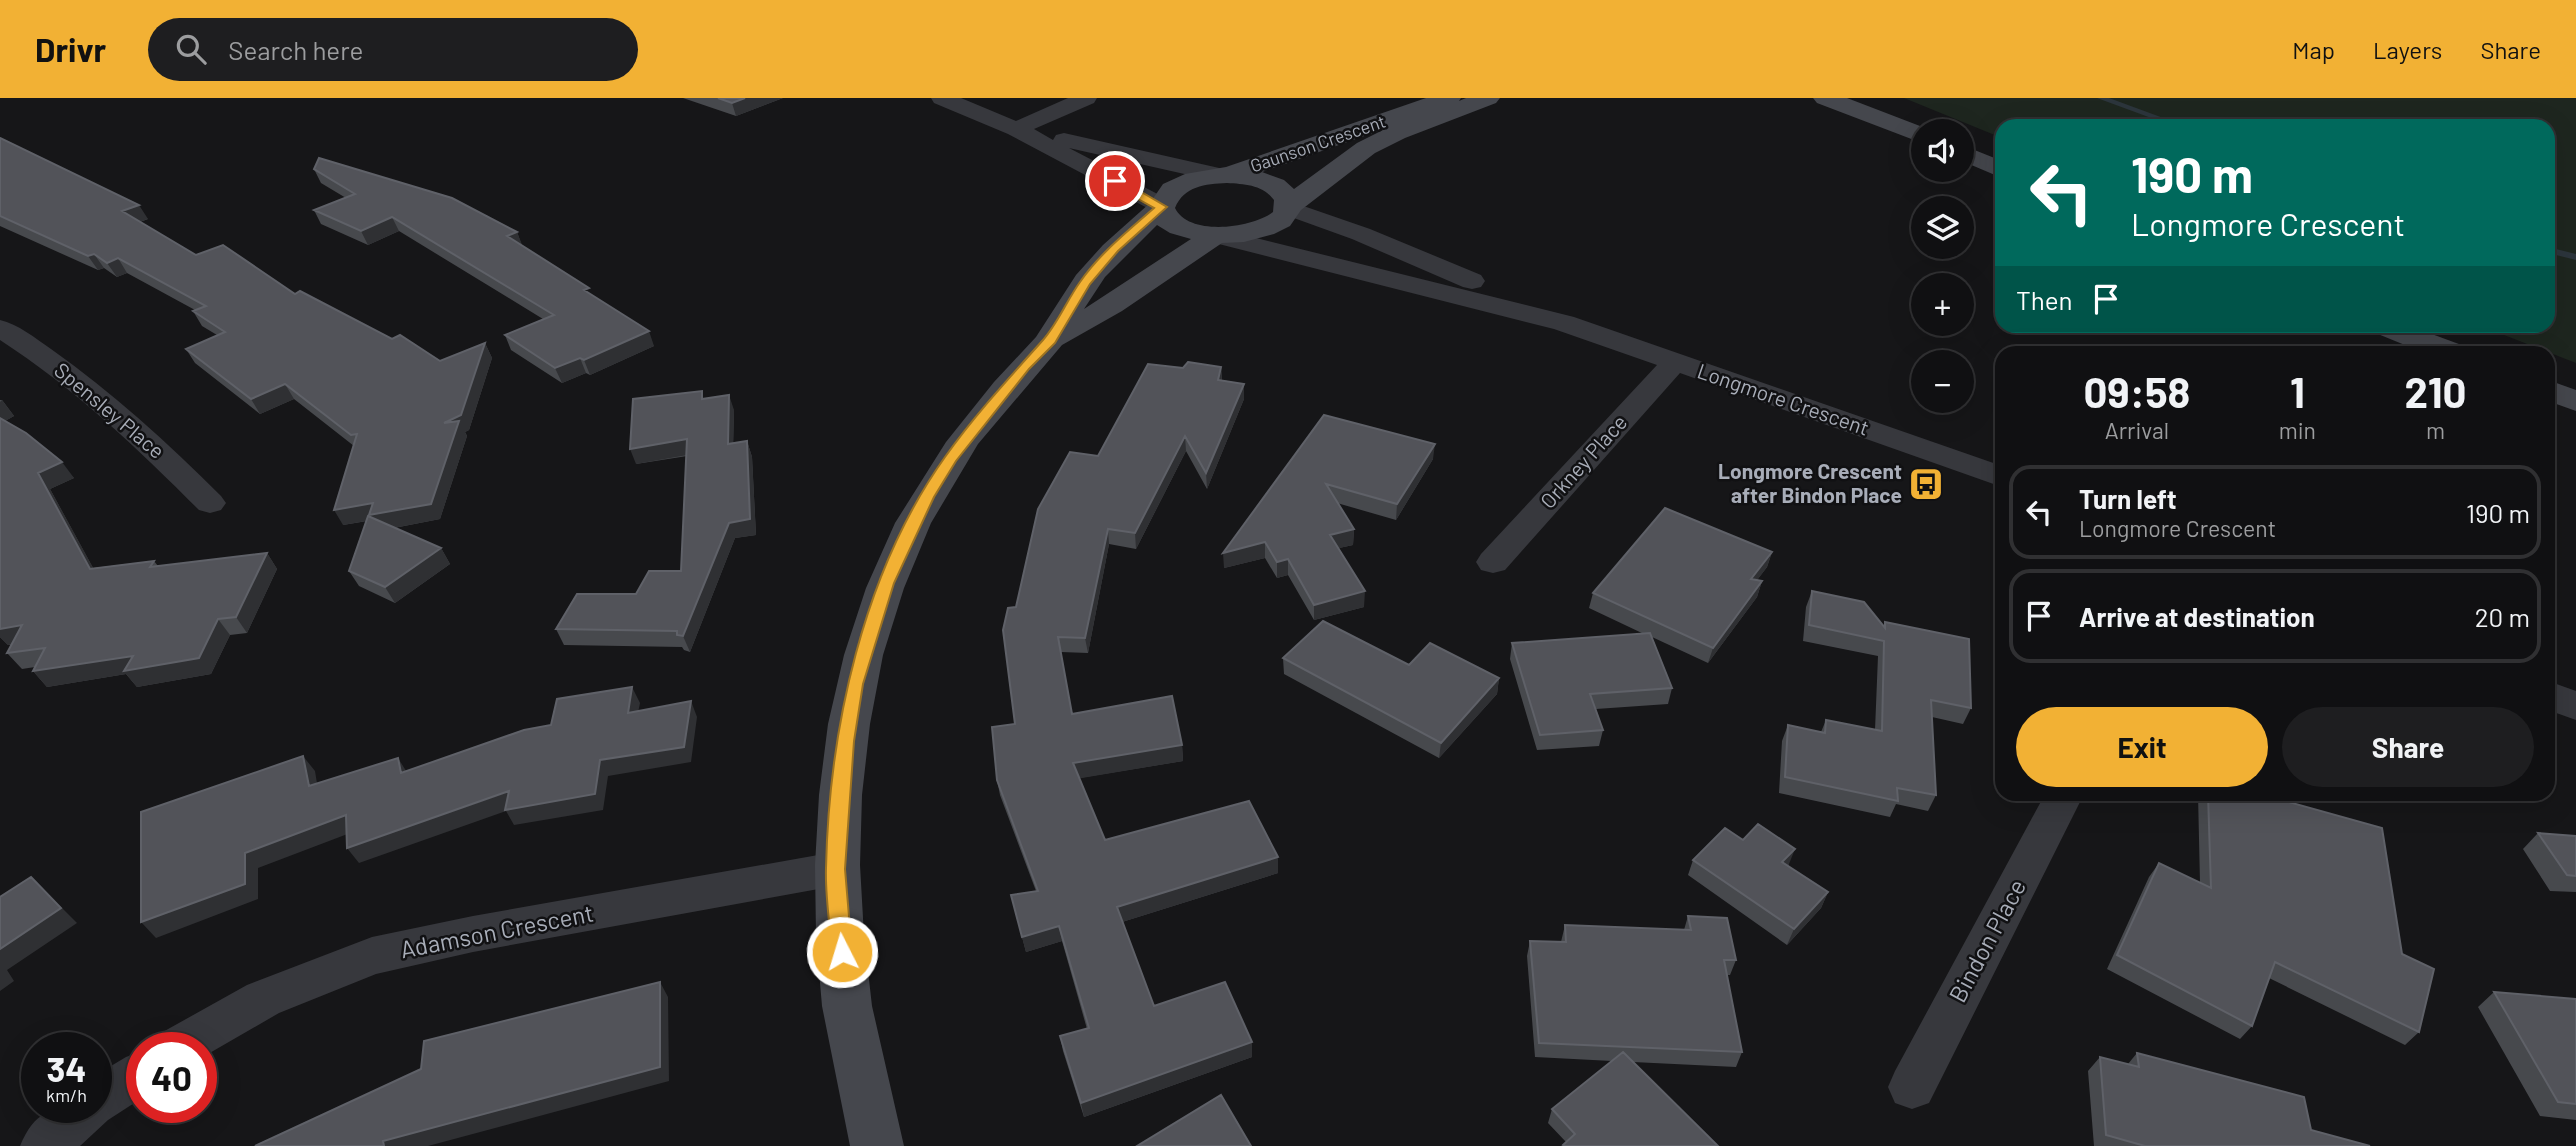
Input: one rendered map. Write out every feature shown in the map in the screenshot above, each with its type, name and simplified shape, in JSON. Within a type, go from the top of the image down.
[{"type":"street","points":[[942,98],[1016,129],[1162,206]]},
{"type":"street","points":[[1016,129],[1086,98]]},
{"type":"street","name":"Gaunson Crescent","points":[[1162,206],[1164,198],[1179,185],[1223,175],[1449,98]]},
{"type":"street","name":"Gaunson Crescent","points":[[1215,236],[1250,233],[1277,223],[1289,207],[1366,148],[1396,133],[1488,98]]},
{"type":"street","points":[[1825,98],[1911,130]]},
{"type":"street","points":[[1855,98],[1911,130]]},
{"type":"street","points":[[1016,129],[1223,175],[1243,176],[1271,184],[1287,198],[1289,207]]},
{"type":"street","points":[[1974,157],[1995,167]]},
{"type":"street","points":[[1162,206],[1163,214],[1177,226],[1215,236]]},
{"type":"street","points":[[877,1146],[847,1007],[835,869],[847,730],[855,684],[886,583],[927,497],[950,459],[1025,366],[1050,340],[1085,283],[1114,249],[1162,206]]},
{"type":"street","name":"Longmore Crescent","points":[[1289,207],[1462,276],[1564,323]]},
{"type":"street","points":[[1050,340],[1112,305],[1215,236]]},
{"type":"street","name":"Longmore Crescent","points":[[1215,236],[1564,323],[1995,475]]},
{"type":"street","name":"Spensley Place","points":[[0,328],[70,376],[163,456],[210,503]]},
{"type":"street","points":[[2402,333],[2435,346]]},
{"type":"street","name":"Orkney Place","points":[[1493,562],[1675,362]]},
{"type":"street","points":[[2555,393],[2576,401]]},
{"type":"street","points":[[2555,698],[2576,706]]},
{"type":"street","name":"Bindon Place","points":[[1912,1087],[2061,801]]},
{"type":"street","name":"Adamson Crescent","points":[[202,1032],[263,999],[372,956],[473,934],[835,869]]},
{"type":"street","points":[[44,1146],[71,1123]]},
{"type":"shaded area","points":[[1904,98],[2576,98],[2576,363],[2555,355],[2555,346],[2532,346],[2499,333],[2555,333],[2555,119],[1995,119],[1995,135],[1974,127],[1974,119],[1955,119]]},
{"type":"building","points":[[718,98],[745,98],[732,103]]},
{"type":"building","points":[[0,138],[139,205],[122,211],[196,255],[223,245],[295,294],[300,291],[392,339],[400,335],[440,361],[485,343],[461,415],[444,423],[459,421],[431,504],[369,515],[373,503],[334,510],[357,434],[351,435],[285,384],[251,399],[186,349],[225,332],[193,311],[206,306],[118,258],[107,263],[94,254],[88,256],[0,216]]},
{"type":"building","points":[[319,158],[452,198],[517,232],[507,236],[589,288],[584,290],[649,331],[584,360],[580,358],[555,368],[505,335],[554,315],[392,217],[361,231],[314,210],[355,194],[314,169]]},
{"type":"building","points":[[1188,362],[1221,367],[1218,380],[1244,384],[1206,473],[1185,436],[1135,533],[1108,529],[1085,638],[1058,637],[1072,714],[1172,696],[1182,745],[1073,763],[1105,840],[1249,801],[1278,857],[1117,907],[1154,1006],[1225,982],[1252,1042],[1081,1103],[1060,1036],[1089,1028],[1059,926],[1022,937],[1011,895],[1038,891],[997,780],[992,727],[1015,724],[1003,630],[1008,608],[1016,607],[1038,509],[1070,452],[1098,456],[1148,364],[1183,368]]},
{"type":"building","points":[[702,391],[702,399],[729,395],[728,444],[747,441],[750,519],[729,523],[683,636],[677,635],[677,631],[556,629],[577,594],[636,594],[649,571],[681,571],[687,439],[630,449],[633,399]]},
{"type":"building","points":[[1324,415],[1435,444],[1397,504],[1326,484],[1354,529],[1330,535],[1365,591],[1314,605],[1288,559],[1277,562],[1265,542],[1223,553]]},
{"type":"building","points":[[0,418],[26,433],[62,462],[38,473],[90,569],[154,561],[150,567],[267,553],[236,617],[218,619],[199,658],[124,671],[133,656],[33,671],[45,648],[7,653],[22,625],[0,629]]},
{"type":"building","points":[[1665,508],[1772,552],[1751,579],[1762,581],[1713,648],[1593,593]]},
{"type":"building","points":[[368,516],[441,548],[385,587],[349,571]]},
{"type":"building","points":[[1812,591],[1864,602],[1885,628],[1885,622],[1969,639],[1971,708],[1931,700],[1936,795],[1897,788],[1898,801],[1785,777],[1788,725],[1825,733],[1826,720],[1882,731],[1884,641],[1809,625]]},
{"type":"building","points":[[1323,621],[1409,665],[1430,643],[1499,678],[1441,743],[1283,658]]},
{"type":"building","points":[[1650,633],[1672,688],[1590,694],[1603,730],[1540,735],[1512,643]]},
{"type":"building","points":[[632,687],[628,713],[691,701],[684,747],[600,760],[595,794],[505,810],[509,791],[347,848],[346,815],[245,853],[245,884],[141,922],[141,812],[303,756],[309,786],[398,758],[401,773],[524,730],[551,725],[557,699]]},
{"type":"building","points":[[2208,801],[2285,801],[2382,828],[2402,954],[2434,969],[2419,1032],[2275,962],[2252,1026],[2117,955],[2159,863],[2211,888]]},
{"type":"building","points":[[1758,824],[1795,849],[1782,862],[1828,892],[1794,929],[1693,860],[1725,828],[1743,840]]},
{"type":"building","points":[[2538,833],[2576,836],[2576,876],[2567,875]]},
{"type":"building","points":[[31,877],[61,908],[0,949],[0,897]]},
{"type":"building","points":[[1688,916],[1727,918],[1736,960],[1724,960],[1742,1052],[1539,1043],[1530,941],[1566,942],[1565,925],[1691,930]]},
{"type":"building","points":[[660,982],[660,1067],[383,1141],[384,1146],[255,1146],[421,1069],[424,1041]]},
{"type":"building","points":[[2494,992],[2576,999],[2576,1104],[2558,1102]]},
{"type":"building","points":[[1623,1052],[1718,1146],[1563,1145],[1575,1134],[1552,1109]]},
{"type":"building","points":[[2137,1053],[2304,1097],[2311,1130],[2370,1146],[2145,1146],[2106,1135],[2100,1057],[2139,1067]]},
{"type":"building","points":[[1221,1095],[1251,1146],[1137,1146]]},
{"type":"waterway","points":[[2101,98],[2161,119]]},
{"type":"waterway","points":[[2555,252],[2576,257]]},
{"type":"place","name":"Longmore Crescent after Bindon Place","points":[[1926,484]]},
{"type":"route","points":[[842,952],[835,869],[845,741],[855,684],[886,583],[927,497],[950,459],[1025,366],[1050,340],[1085,283],[1114,249],[1162,206],[1115,181]]}]
